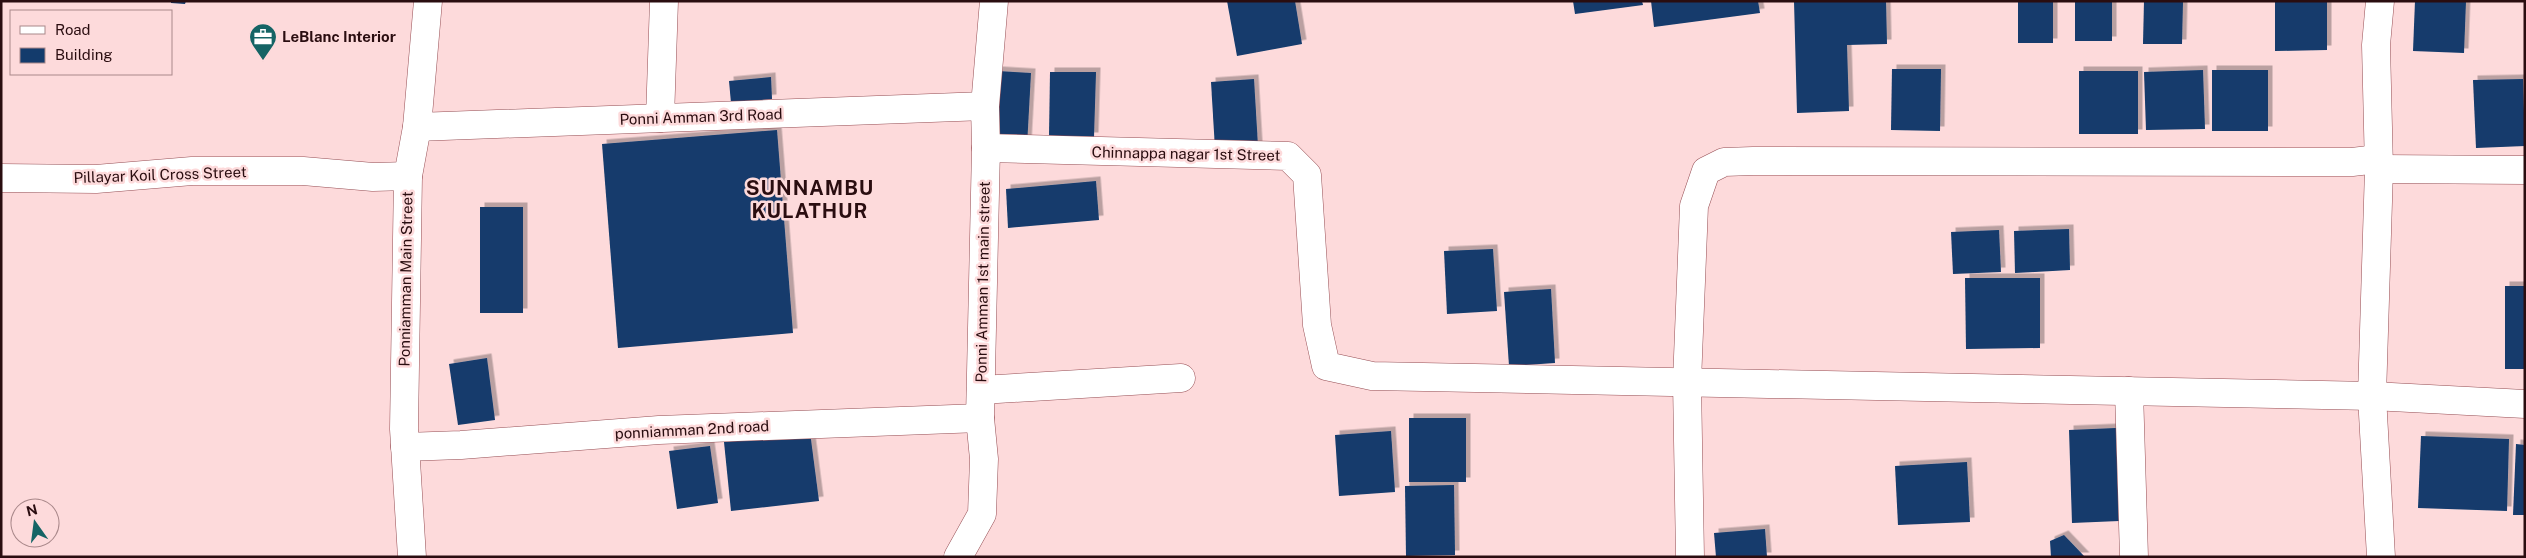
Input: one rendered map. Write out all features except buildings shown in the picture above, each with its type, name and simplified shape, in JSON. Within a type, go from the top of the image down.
[{"type":"street","name":"Ponniamman Main Street","points":[[412,557],[405,447],[408,176],[417,126],[428,1]]},
{"type":"street","points":[[660,118],[664,1]]},
{"type":"street","name":"Ponni Amman 1st main street","points":[[958,557],[982,514],[984,459],[980,418],[986,148],[985,106],[994,1]]},
{"type":"street","points":[[2380,1],[2376,45],[2378,164],[2372,396],[2381,557]]},
{"type":"street","name":"Ponni Amman 3rd Road","points":[[417,126],[985,106]]},
{"type":"street","name":"Chinnappa nagar 1st Street","points":[[986,148],[1288,156],[1307,175],[1317,325],[1326,366],[1372,376],[1687,382]]},
{"type":"street","points":[[1690,557],[1687,382],[1694,206],[1706,171],[1724,162],[2342,162],[2525,170]]},
{"type":"street","name":"Pillayar Koil Cross Street","points":[[1,178],[96,179],[192,171],[303,171],[373,177],[408,176]]},
{"type":"street","points":[[981,390],[1181,378]]},
{"type":"street","points":[[1687,382],[2372,396],[2525,404]]},
{"type":"street","points":[[2129,391],[2134,557]]},
{"type":"street","name":"ponniamman 2nd road","points":[[405,447],[659,430],[980,418]]},
{"type":"place","name":"LeBlanc Interior","points":[[263,61]]},
{"type":"district","name":"SUNNAMBU KULATHUR","points":[[810,200]]}]
